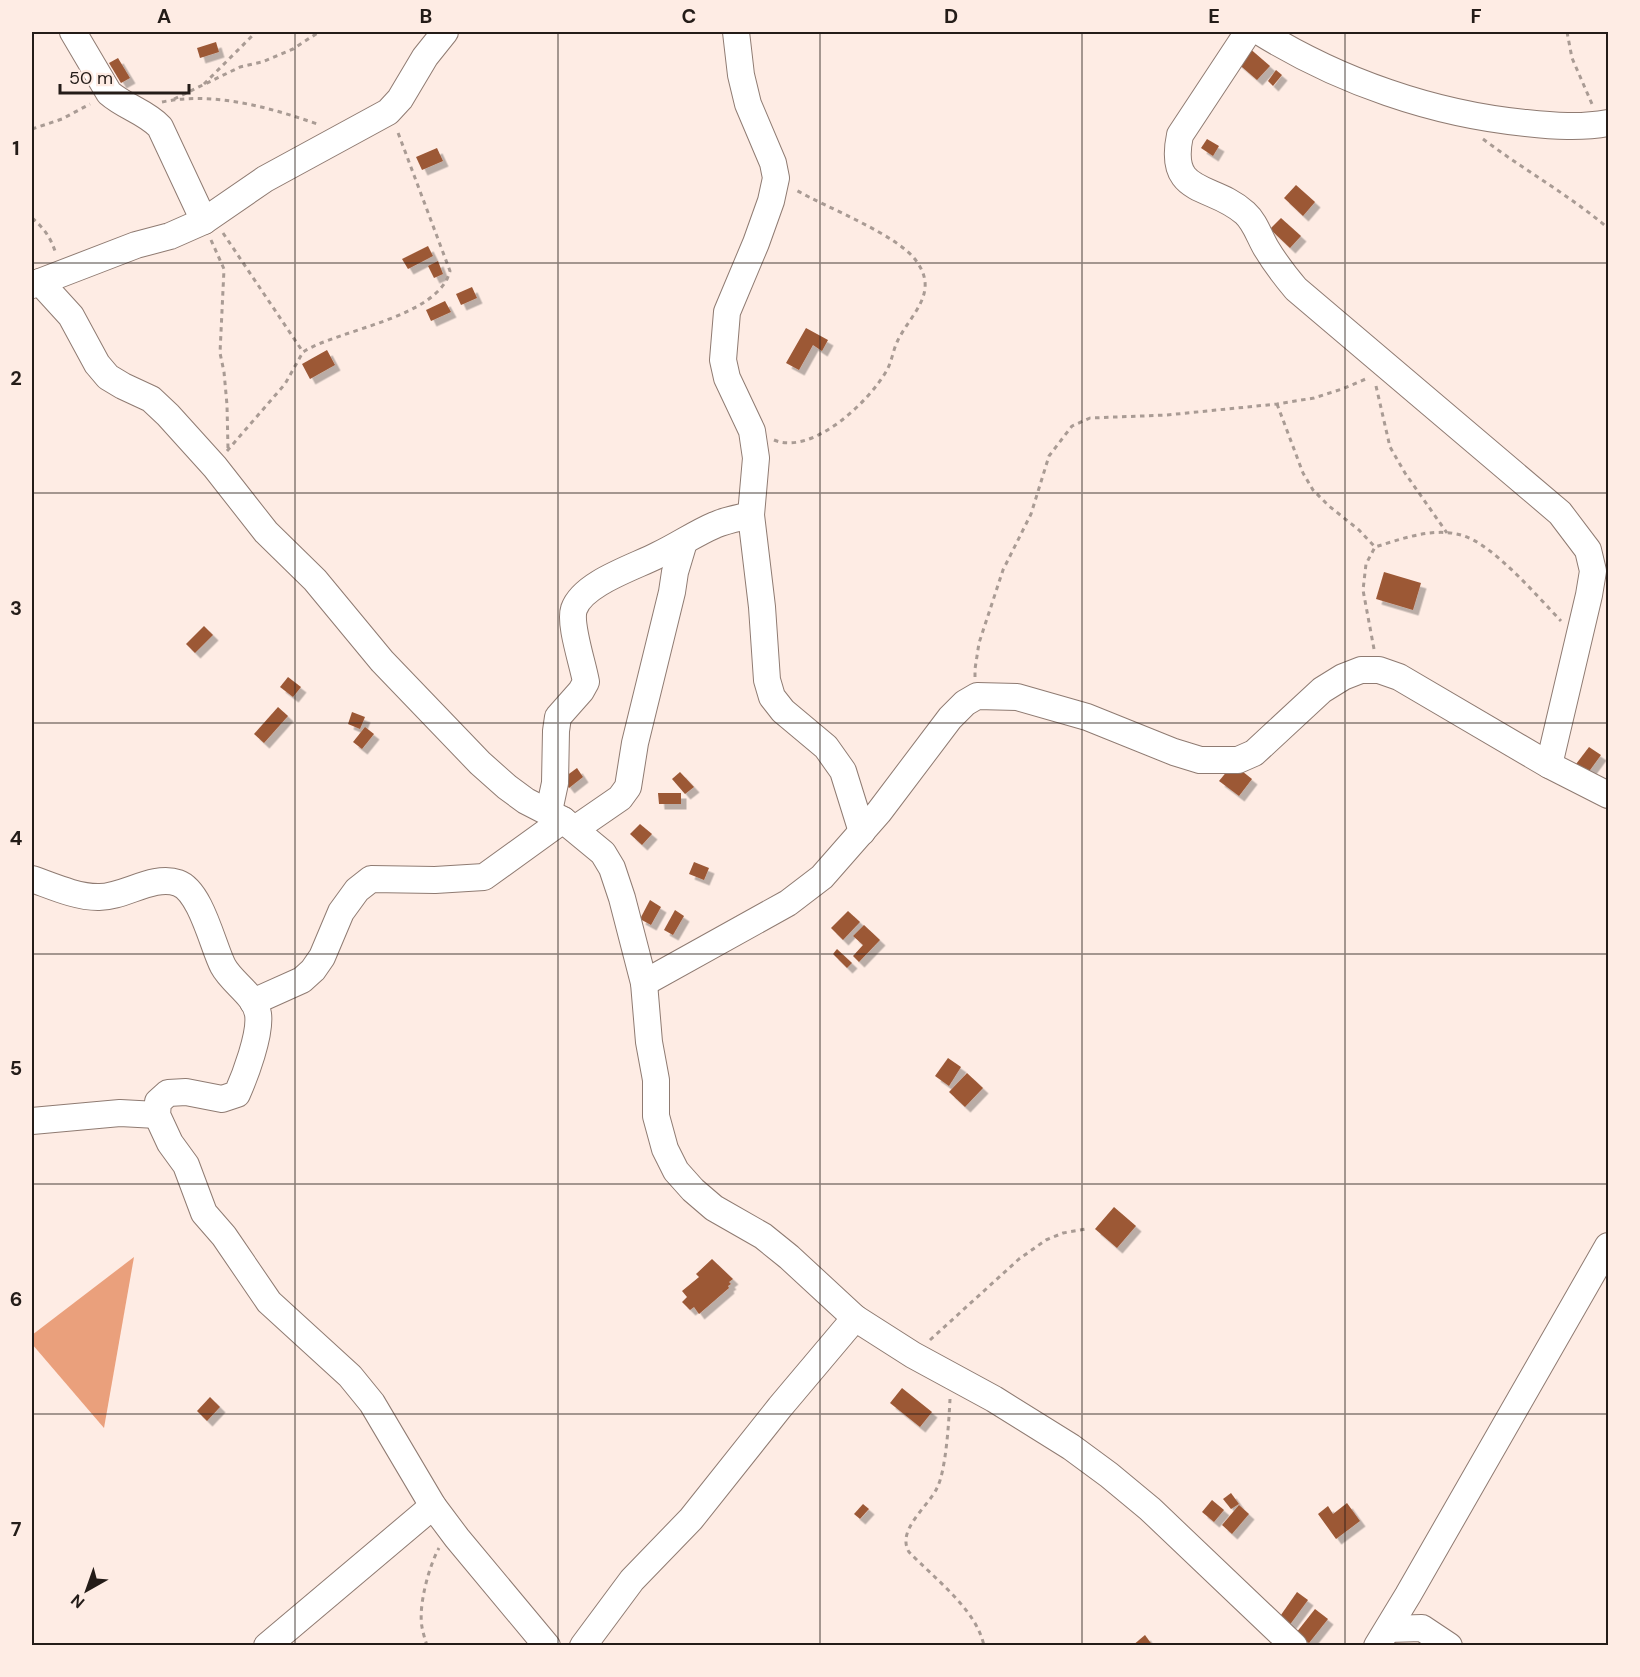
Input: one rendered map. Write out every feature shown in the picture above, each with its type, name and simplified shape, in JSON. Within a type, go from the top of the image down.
[{"type":"street","points":[[73,32],[109,93],[133,109],[151,117],[160,126],[208,219]]},
{"type":"street","points":[[445,32],[425,57],[400,99],[388,112],[265,179],[208,219],[170,236],[136,245],[44,280],[71,316],[97,364],[108,377],[152,399],[221,459],[266,532],[315,580],[382,661],[438,719],[507,787],[526,801],[562,820],[603,853],[612,868],[622,898],[644,983],[649,1042],[657,1080],[656,1116],[665,1149],[676,1172],[714,1208],[763,1236],[789,1257],[855,1318],[913,1355],[1023,1417],[1071,1447],[1109,1475],[1150,1509],[1294,1646]]},
{"type":"street","points":[[736,32],[741,75],[748,104],[773,163],[776,178],[771,201],[756,243],[727,312],[723,360],[727,378],[752,431],[756,458],[751,515],[762,607],[767,680],[772,697],[783,711],[826,747],[843,771],[862,832]]},
{"type":"street","points":[[1248,32],[1180,135],[1176,154],[1179,168],[1186,179],[1246,213],[1274,261],[1296,289],[1560,513],[1588,550],[1593,571],[1549,765]]},
{"type":"street","points":[[1260,32],[1279,44],[1383,91],[1450,112],[1492,120],[1566,127],[1606,124]]},
{"type":"street","points":[[562,820],[555,783],[558,717],[582,691],[586,682],[573,624],[574,609],[581,598],[616,574],[716,524],[751,515]]},
{"type":"street","points":[[253,1002],[302,980],[313,970],[322,957],[341,912],[357,890],[371,879],[435,880],[484,877],[562,820],[620,798],[628,787],[635,743],[684,542]]},
{"type":"street","points":[[644,983],[788,903],[822,876],[862,832],[950,718],[965,703],[977,696],[1017,697],[1087,717],[1200,760],[1238,760],[1254,753],[1322,690],[1343,677],[1361,670],[1379,670],[1399,677],[1549,765],[1608,795]]},
{"type":"street","points":[[32,879],[83,895],[99,897],[169,881],[181,883],[189,891],[213,936],[223,966],[253,1002],[258,1014],[257,1028],[245,1077],[237,1094],[222,1099],[186,1092],[168,1093],[158,1102],[158,1115],[170,1143],[186,1165],[204,1213],[224,1236],[269,1302],[293,1326],[327,1353],[372,1403],[433,1506],[547,1646]]},
{"type":"street","points":[[32,1121],[120,1113],[158,1115]]},
{"type":"street","points":[[1382,1637],[1608,1246]]},
{"type":"street","points":[[583,1646],[632,1580],[691,1519],[855,1318]]},
{"type":"street","points":[[267,1646],[433,1506]]},
{"type":"street","points":[[1408,1595],[1422,1628],[1449,1646]]},
{"type":"street","points":[[1382,1637],[1422,1628]]},
{"type":"path","points":[[203,85],[256,32]]},
{"type":"path","points":[[170,101],[240,68],[293,49],[319,32]]},
{"type":"path","points":[[1567,32],[1572,58],[1584,91],[1606,124]]},
{"type":"path","points":[[32,129],[62,118],[109,93]]},
{"type":"path","points":[[133,109],[194,98],[246,104],[295,116],[347,135]]},
{"type":"path","points":[[221,459],[285,384],[303,352],[418,306],[448,281],[450,271],[446,259],[403,144],[388,112]]},
{"type":"path","points":[[1475,133],[1519,166],[1581,205],[1608,228]]},
{"type":"path","points":[[752,431],[784,444],[808,440],[830,428],[866,398],[888,369],[897,341],[923,301],[926,280],[917,261],[898,243],[776,178]]},
{"type":"path","points":[[32,218],[42,226],[52,242],[44,280]]},
{"type":"path","points":[[208,219],[303,352]]},
{"type":"path","points":[[208,219],[224,268],[220,353],[227,405],[221,459]]},
{"type":"path","points":[[977,696],[975,669],[979,643],[1003,570],[1031,514],[1049,456],[1072,426],[1090,418],[1167,415],[1277,404],[1314,398],[1374,376],[1390,447],[1405,473],[1447,533]]},
{"type":"path","points":[[1277,404],[1303,473],[1313,490],[1375,547]]},
{"type":"path","points":[[1379,670],[1364,590],[1366,564],[1375,547],[1416,535],[1447,533],[1460,535],[1477,542],[1503,563],[1579,639]]},
{"type":"path","points":[[913,1355],[1019,1259],[1046,1240],[1063,1233],[1086,1229]]},
{"type":"path","points":[[951,1375],[942,1476],[937,1488],[904,1540],[909,1552],[964,1608],[978,1626],[984,1646]]},
{"type":"path","points":[[427,1646],[421,1612],[433,1559],[449,1528]]},
{"type":"shaded area","points":[[134,1257],[104,1428],[32,1344],[32,1335]]},
{"type":"building","points":[[216,42],[219,52],[200,58],[197,48]]},
{"type":"building","points":[[1248,47],[1270,66],[1257,80],[1235,61]]},
{"type":"building","points":[[118,58],[130,78],[121,83],[109,63]]},
{"type":"building","points":[[1276,70],[1282,75],[1273,86],[1268,81]]},
{"type":"building","points":[[1207,139],[1219,146],[1213,156],[1201,148]]},
{"type":"building","points":[[437,148],[443,161],[422,170],[416,157]]},
{"type":"building","points":[[1296,185],[1315,202],[1303,216],[1284,198]]},
{"type":"building","points":[[1281,218],[1301,236],[1290,248],[1270,229]]},
{"type":"building","points":[[428,246],[433,256],[408,269],[402,259]]},
{"type":"building","points":[[438,261],[443,274],[434,278],[428,266]]},
{"type":"building","points":[[472,287],[477,298],[461,305],[456,294]]},
{"type":"building","points":[[445,301],[451,312],[431,321],[426,310]]},
{"type":"building","points":[[806,328],[828,340],[822,351],[813,345],[799,370],[786,363]]},
{"type":"building","points":[[327,350],[335,365],[310,379],[302,364]]},
{"type":"building","points":[[1384,572],[1421,583],[1413,610],[1376,599]]},
{"type":"building","points":[[204,626],[213,635],[195,653],[186,644]]},
{"type":"building","points":[[288,677],[301,687],[293,697],[280,687]]},
{"type":"building","points":[[278,707],[288,716],[264,743],[254,734]]},
{"type":"building","points":[[352,712],[365,717],[360,729],[348,724]]},
{"type":"building","points":[[365,727],[374,734],[362,749],[353,742]]},
{"type":"building","points":[[1589,747],[1601,755],[1585,777],[1573,768]]},
{"type":"building","points":[[1233,764],[1252,779],[1239,796],[1219,781]]},
{"type":"building","points":[[577,768],[583,777],[569,788],[562,779]]},
{"type":"building","points":[[680,772],[694,787],[685,794],[672,779]]},
{"type":"building","points":[[658,793],[681,793],[681,804],[659,804]]},
{"type":"building","points":[[640,824],[652,834],[642,845],[630,834]]},
{"type":"building","points":[[694,862],[709,868],[704,880],[689,874]]},
{"type":"building","points":[[650,900],[661,907],[651,925],[640,919]]},
{"type":"building","points":[[675,910],[684,916],[673,935],[664,930]]},
{"type":"building","points":[[848,911],[860,922],[843,940],[831,928]]},
{"type":"building","points":[[864,925],[880,940],[859,962],[853,956],[863,945],[853,936]]},
{"type":"building","points":[[837,949],[852,963],[847,968],[833,954]]},
{"type":"building","points":[[948,1058],[961,1067],[949,1086],[935,1076]]},
{"type":"building","points":[[967,1073],[983,1088],[965,1107],[949,1092]]},
{"type":"building","points":[[1114,1207],[1136,1226],[1117,1248],[1095,1229]]},
{"type":"building","points":[[712,1259],[733,1279],[729,1282],[731,1284],[729,1288],[699,1314],[694,1307],[690,1310],[682,1302],[687,1297],[682,1291],[699,1277],[696,1274]]},
{"type":"building","points":[[902,1388],[932,1412],[920,1427],[890,1403]]},
{"type":"building","points":[[210,1397],[220,1407],[207,1421],[197,1411]]},
{"type":"building","points":[[1231,1493],[1239,1504],[1231,1509],[1223,1499]]},
{"type":"building","points":[[1212,1500],[1224,1510],[1214,1522],[1202,1512]]},
{"type":"building","points":[[1347,1503],[1360,1521],[1336,1539],[1318,1514],[1328,1506],[1333,1514]]},
{"type":"building","points":[[863,1504],[869,1509],[860,1519],[854,1514]]},
{"type":"building","points":[[1239,1505],[1249,1514],[1232,1534],[1222,1525]]},
{"type":"building","points":[[1297,1592],[1308,1600],[1286,1630],[1276,1622]]},
{"type":"building","points":[[1315,1609],[1328,1619],[1309,1643],[1296,1633]]},
{"type":"building","points":[[1145,1635],[1153,1646],[1132,1646]]}]
